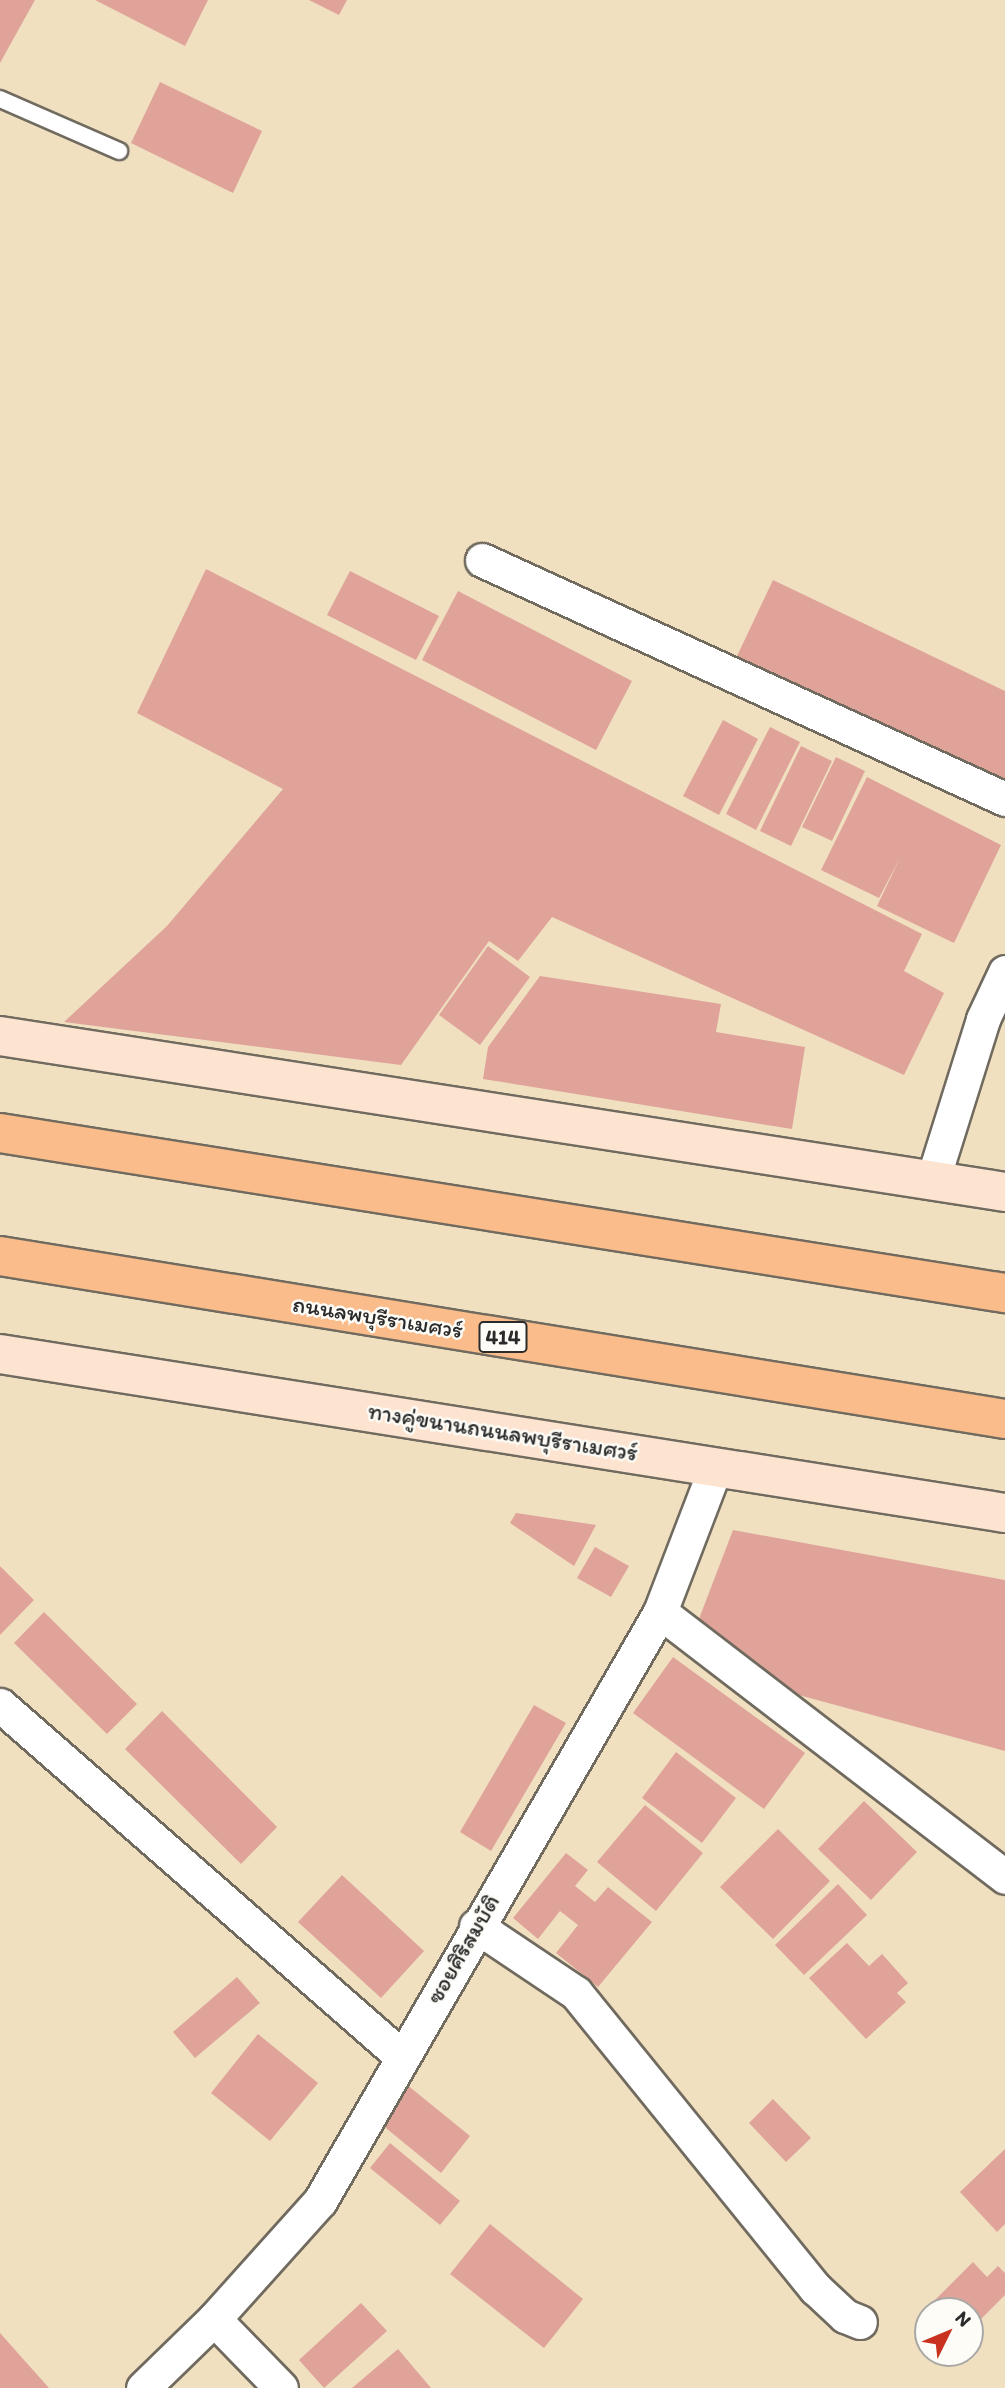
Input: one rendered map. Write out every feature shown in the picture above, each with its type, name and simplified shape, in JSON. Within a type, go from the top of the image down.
[{"type":"main road","points":[[0,1036],[1005,1192]]},
{"type":"main road","points":[[0,1133],[1005,1293]]},
{"type":"main road","name":"ถนนลพบุรีราเมศวร์","points":[[0,1256],[1005,1419]]},
{"type":"main road","name":"ทางคู่ขนานถนนลพบุรีราเมศวร์","points":[[0,1354],[1005,1513]]},
{"type":"street","points":[[482,560],[1005,799]]},
{"type":"street","points":[[933,1179],[983,1019],[1005,972]]},
{"type":"street","name":"ซอยศิริสมบัติ","points":[[143,2388],[214,2319],[320,2201],[400,2055],[660,1612],[716,1466]]},
{"type":"street","points":[[660,1612],[1005,1877]]},
{"type":"street","points":[[0,1705],[400,2055]]},
{"type":"street","points":[[476,1926],[576,1993],[815,2288],[845,2316],[860,2322]]},
{"type":"street","points":[[214,2319],[281,2388]]},
{"type":"lane","points":[[0,99],[119,151]]},
{"type":"building","points":[[0,0],[35,0],[0,63]]},
{"type":"building","points":[[95,0],[208,0],[185,46]]},
{"type":"building","points":[[309,0],[347,0],[339,15]]},
{"type":"building","points":[[160,82],[262,131],[233,193],[131,143]]},
{"type":"building","points":[[206,569],[922,934],[904,971],[944,993],[904,1075],[552,917],[518,961],[489,941],[401,1065],[64,1022],[167,926],[283,789],[137,713]]},
{"type":"building","points":[[350,571],[439,616],[416,660],[327,615]]},
{"type":"building","points":[[773,580],[1005,691],[1005,785],[737,656]]},
{"type":"building","points":[[458,591],[632,681],[596,750],[422,660]]},
{"type":"building","points":[[723,720],[758,739],[719,815],[683,796]]},
{"type":"building","points":[[770,727],[800,742],[756,830],[726,814]]},
{"type":"building","points":[[801,746],[832,761],[791,846],[760,831]]},
{"type":"building","points":[[836,757],[865,771],[832,841],[802,827]]},
{"type":"building","points":[[867,777],[1001,845],[954,943],[877,906],[900,858],[879,898],[821,870]]},
{"type":"building","points":[[488,946],[530,977],[480,1045],[439,1015]]},
{"type":"building","points":[[540,976],[721,1004],[716,1032],[805,1047],[792,1129],[483,1079],[488,1047]]},
{"type":"building","points":[[516,1513],[596,1525],[574,1566],[510,1523]]},
{"type":"building","points":[[733,1530],[1005,1580],[1005,1751],[795,1694],[697,1624]]},
{"type":"building","points":[[595,1547],[629,1566],[611,1597],[577,1578]]},
{"type":"building","points":[[0,1566],[34,1600],[0,1635]]},
{"type":"building","points":[[44,1612],[137,1704],[107,1734],[14,1643]]},
{"type":"building","points":[[673,1657],[805,1753],[764,1809],[633,1713]]},
{"type":"building","points":[[534,1705],[566,1723],[491,1851],[460,1832]]},
{"type":"building","points":[[162,1711],[277,1827],[241,1864],[125,1749]]},
{"type":"building","points":[[676,1752],[736,1798],[702,1843],[642,1798]]},
{"type":"building","points":[[864,1801],[917,1852],[871,1900],[818,1849]]},
{"type":"building","points":[[645,1805],[703,1853],[656,1911],[597,1862]]},
{"type":"building","points":[[778,1829],[830,1881],[773,1939],[720,1887]]},
{"type":"building","points":[[566,1853],[588,1870],[575,1886],[595,1902],[608,1887],[652,1922],[598,1987],[556,1953],[578,1925],[560,1911],[538,1939],[513,1918]]},
{"type":"building","points":[[342,1875],[424,1951],[381,1998],[298,1922]]},
{"type":"building","points":[[838,1884],[867,1915],[804,1975],[775,1945]]},
{"type":"building","points":[[847,1943],[869,1966],[882,1954],[908,1983],[897,1993],[906,2002],[866,2039],[809,1978]]},
{"type":"building","points":[[237,1977],[260,2003],[195,2058],[173,2032]]},
{"type":"building","points":[[258,2034],[318,2083],[270,2141],[211,2093]]},
{"type":"building","points":[[406,2084],[470,2136],[441,2173],[376,2120]]},
{"type":"building","points":[[773,2099],[811,2138],[786,2162],[749,2123]]},
{"type":"building","points":[[390,2143],[460,2201],[440,2225],[370,2168]]},
{"type":"building","points":[[1005,2149],[1005,2224],[997,2232],[960,2192]]},
{"type":"building","points":[[490,2224],[583,2299],[544,2348],[450,2274]]},
{"type":"building","points":[[973,2262],[987,2277],[998,2266],[1005,2273],[1005,2295],[984,2316],[984,2297],[938,2297]]},
{"type":"building","points":[[361,2303],[387,2331],[324,2388],[299,2360]]},
{"type":"building","points":[[0,2333],[49,2388],[0,2388]]},
{"type":"building","points":[[398,2349],[431,2388],[352,2388]]}]
